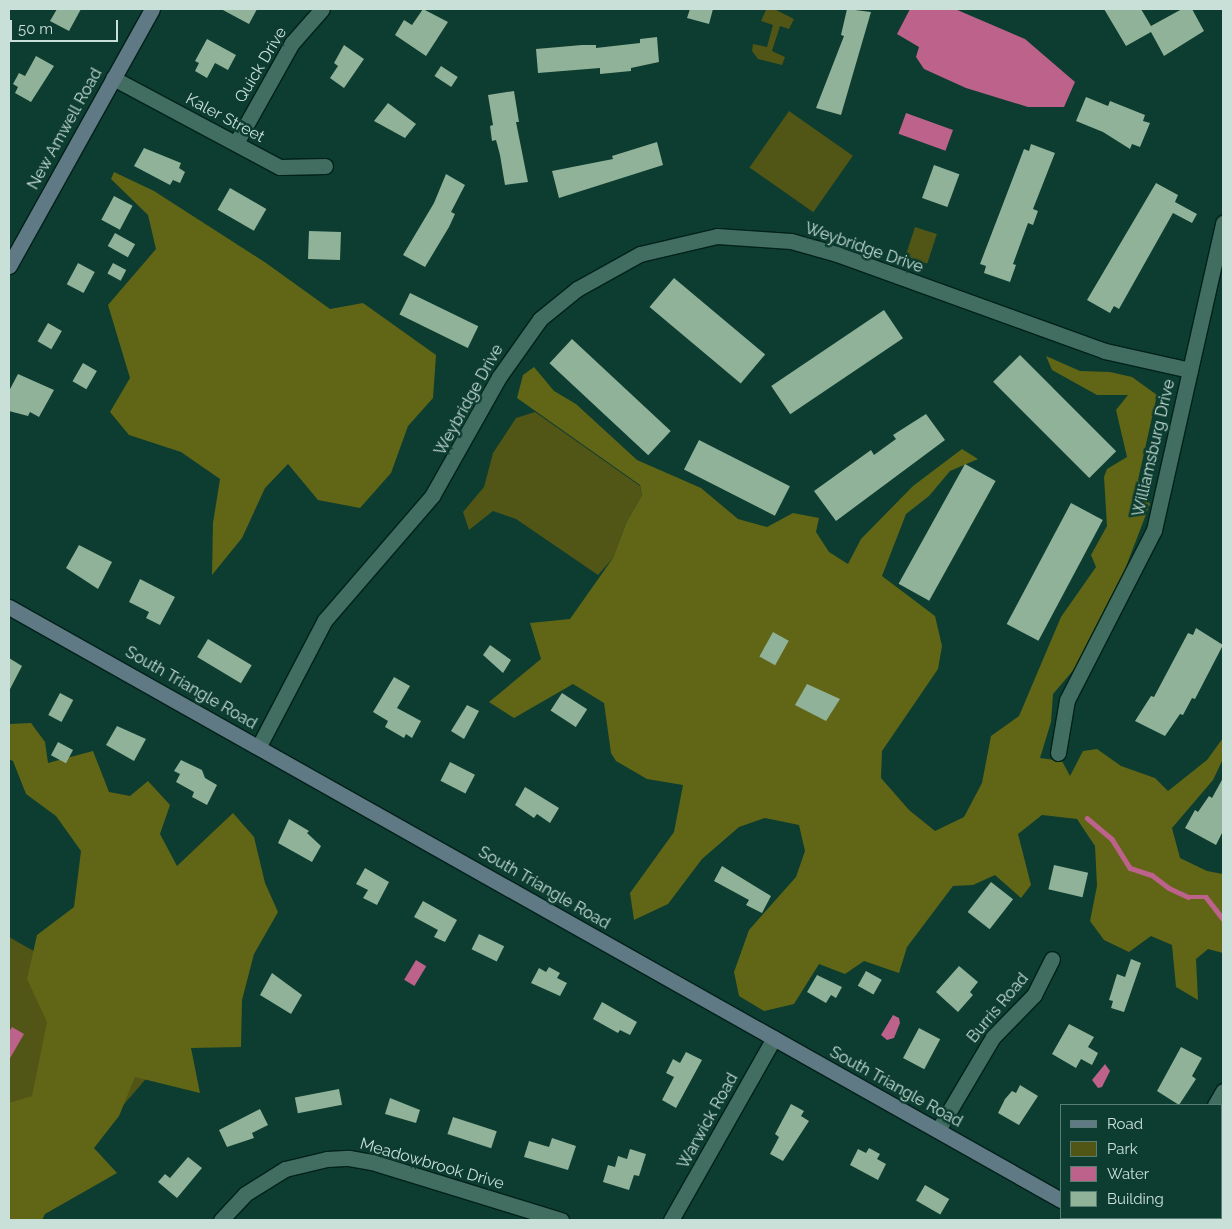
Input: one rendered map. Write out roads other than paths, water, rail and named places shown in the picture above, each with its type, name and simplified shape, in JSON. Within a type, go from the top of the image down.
[{"type":"street","name":"New Amwell Road","points":[[9,266],[152,9]]},
{"type":"street","name":"Quick Drive","points":[[236,144],[292,43],[322,9]]},
{"type":"street","name":"Kaler Street","points":[[113,78],[280,167],[325,166]]},
{"type":"street","name":"Williamsburg Drive","points":[[1058,754],[1066,700],[1154,530],[1223,223]]},
{"type":"street","name":"Weybridge Drive","points":[[259,746],[325,620],[432,496],[499,377],[540,319],[584,284],[640,254],[717,236],[791,242],[836,254],[1105,351],[1190,370]]},
{"type":"street","name":"South Triangle Road","points":[[9,607],[259,746],[1060,1199]]},
{"type":"street","name":"Burris Road","points":[[938,1130],[993,1037],[1034,995],[1052,959]]},
{"type":"street","name":"Warwick Road","points":[[671,1220],[774,1038]]},
{"type":"street","points":[[1216,1104],[1223,1091]]},
{"type":"street","name":"Meadowbrook Drive","points":[[221,1220],[245,1194],[278,1172],[306,1162],[348,1158],[372,1162],[562,1220]]},
{"type":"water","points":[[910,9],[955,9],[1025,39],[1075,82],[1064,107],[1028,107],[966,88],[924,69],[916,57],[919,47],[897,34]]},
{"type":"water","points":[[906,113],[953,130],[945,151],[898,134]]},
{"type":"water","points":[[416,960],[426,966],[414,986],[404,980]]},
{"type":"water","points":[[893,1015],[899,1018],[900,1023],[894,1038],[887,1040],[881,1035]]},
{"type":"water","points":[[12,1027],[24,1034],[9,1060],[9,1032]]},
{"type":"water","points":[[1105,1064],[1110,1071],[1102,1087],[1098,1088],[1092,1080]]},
{"type":"waterway","points":[[1087,818],[1112,839],[1130,868],[1152,875],[1169,888],[1188,897],[1206,897],[1223,919]]}]
